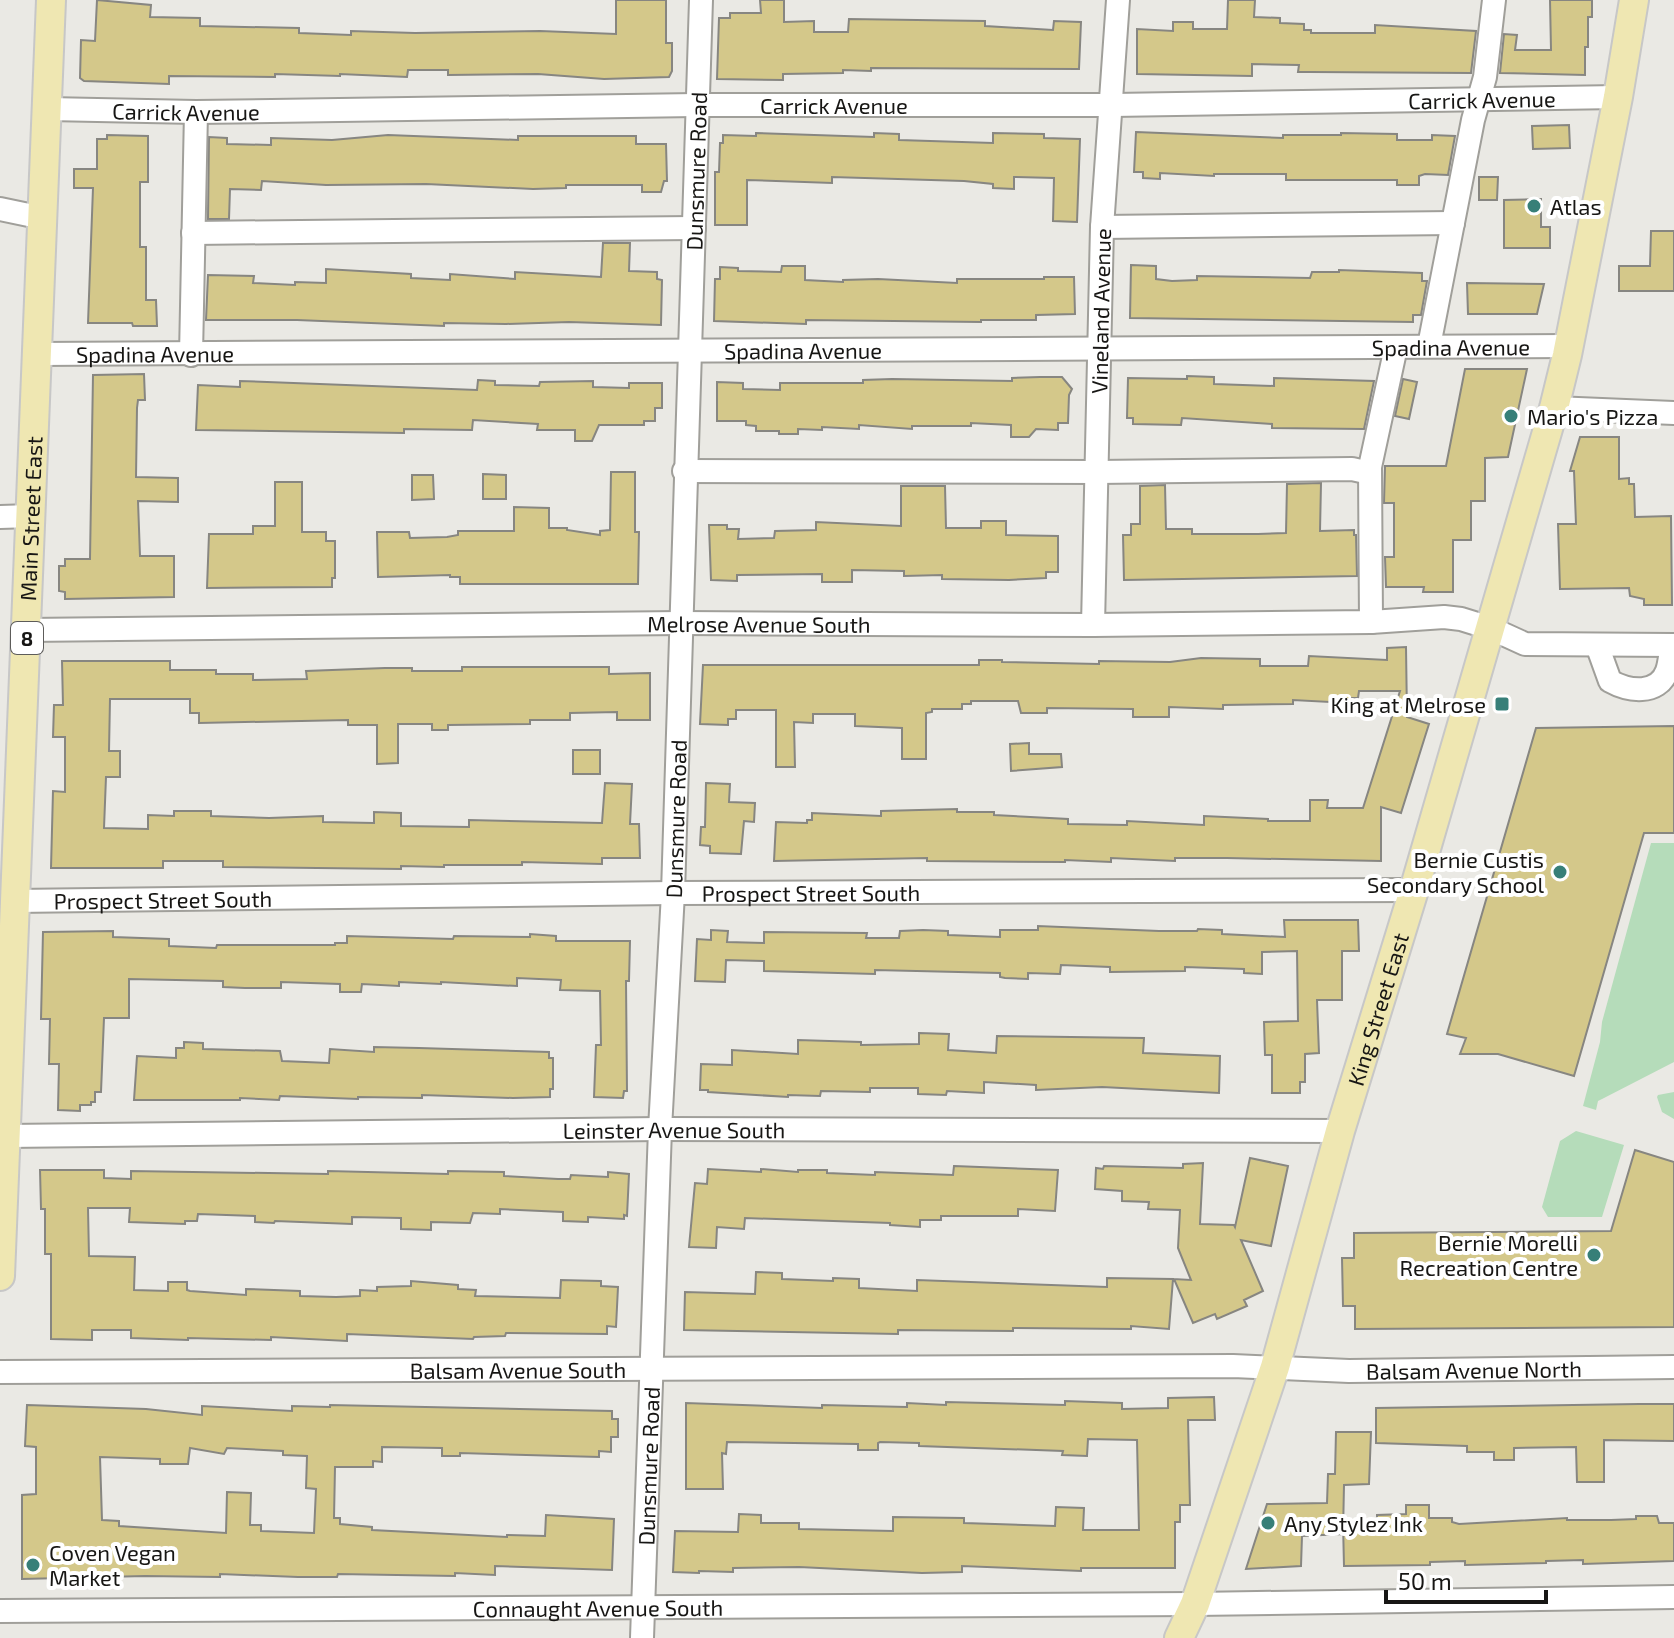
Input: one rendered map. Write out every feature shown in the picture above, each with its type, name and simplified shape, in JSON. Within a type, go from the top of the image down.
[{"type":"main road","name":"Main Street East","points":[[0,1276],[15,901],[10,788],[27,630],[51,0]]},
{"type":"main road","name":"King Street East","points":[[1179,1638],[1195,1604],[1275,1367],[1340,1131],[1414,890],[1554,408],[1618,97],[1634,0]]},
{"type":"street","name":"Dunsmure Road","points":[[642,1638],[660,1129],[673,893],[701,0]]},
{"type":"street","name":"Vineland Avenue","points":[[1093,625],[1102,227],[1118,0]]},
{"type":"street","points":[[1429,346],[1479,100],[1494,0]]},
{"type":"street","name":"Carrick Avenue","points":[[48,109],[196,112],[696,105],[1113,105],[1618,97]]},
{"type":"street","points":[[191,355],[196,112]]},
{"type":"street","points":[[0,209],[43,218]]},
{"type":"street","points":[[1102,227],[1453,223]]},
{"type":"street","points":[[193,233],[694,228]]},
{"type":"street","name":"Spadina Avenue","points":[[37,354],[1569,346]]},
{"type":"street","points":[[1371,622],[1370,473],[1396,347]]},
{"type":"street","points":[[1554,408],[1674,413]]},
{"type":"street","points":[[684,471],[1352,469],[1370,473]]},
{"type":"street","points":[[0,517],[31,516]]},
{"type":"street","name":"Melrose Avenue South","points":[[27,630],[681,623],[1093,625],[1371,622],[1444,617],[1490,628],[1525,644],[1673,645]]},
{"type":"street","points":[[1597,645],[1610,681],[1636,691],[1661,681],[1667,672],[1673,645]]},
{"type":"street","name":"Prospect Street South","points":[[15,901],[673,893],[1414,890]]},
{"type":"street","name":"Leinster Avenue South","points":[[6,1136],[660,1129],[1340,1131]]},
{"type":"street","name":"Balsam Avenue South","points":[[0,1372],[1275,1367]]},
{"type":"street","name":"Balsam Avenue North","points":[[1275,1367],[1349,1371],[1674,1367]]},
{"type":"street","name":"Connaught Avenue South","points":[[0,1611],[1195,1604],[1674,1597]]},
{"type":"green space","points":[[1651,843],[1674,843],[1674,1062],[1598,1101],[1596,1110],[1583,1106],[1600,1042],[1602,1022]]},
{"type":"green space","points":[[1674,1092],[1674,1119],[1662,1112],[1657,1097]]},
{"type":"green space","points":[[1576,1131],[1624,1145],[1602,1217],[1548,1217],[1542,1207],[1560,1141]]},
{"type":"building","points":[[97,0],[151,5],[150,17],[200,18],[200,26],[299,28],[299,33],[351,35],[351,31],[616,34],[616,0],[666,0],[666,43],[672,43],[672,71],[669,77],[604,79],[538,74],[448,75],[448,70],[408,70],[407,77],[275,74],[275,77],[169,76],[169,84],[84,81],[80,78],[81,40],[95,41]]},
{"type":"building","points":[[760,0],[784,0],[784,22],[814,21],[814,32],[848,32],[849,19],[985,21],[985,26],[1053,30],[1054,21],[1081,22],[1079,69],[871,68],[871,71],[843,70],[843,73],[783,74],[783,80],[717,79],[719,18],[730,18],[730,13],[761,13]]},
{"type":"building","points":[[1228,0],[1255,0],[1254,17],[1280,18],[1280,23],[1304,24],[1304,30],[1311,30],[1311,33],[1375,33],[1375,25],[1476,31],[1471,73],[1298,72],[1299,65],[1252,64],[1252,76],[1137,74],[1137,29],[1173,31],[1173,22],[1193,22],[1193,29],[1227,29]]},
{"type":"building","points":[[1550,0],[1592,0],[1592,17],[1588,17],[1588,47],[1585,47],[1585,75],[1500,73],[1504,34],[1517,35],[1515,50],[1551,50]]},
{"type":"building","points":[[1569,125],[1570,148],[1533,149],[1532,126]]},
{"type":"building","points":[[1136,132],[1283,138],[1283,135],[1397,134],[1397,140],[1432,140],[1432,135],[1455,136],[1448,175],[1425,174],[1419,176],[1419,185],[1397,185],[1397,180],[1286,180],[1286,174],[1214,176],[1160,173],[1160,179],[1143,178],[1143,172],[1134,172]]},
{"type":"building","points":[[756,133],[874,137],[874,133],[899,134],[899,140],[993,143],[993,133],[1044,134],[1044,138],[1080,139],[1077,222],[1053,221],[1054,178],[1014,177],[1014,189],[964,181],[832,177],[832,183],[747,180],[747,225],[715,225],[715,172],[719,172],[723,135],[756,136]]},
{"type":"building","points":[[107,135],[148,136],[148,182],[140,182],[140,247],[146,247],[146,300],[156,300],[157,326],[88,323],[93,188],[74,188],[74,169],[97,169],[97,139],[107,139]]},
{"type":"building","points":[[388,135],[518,140],[518,136],[636,136],[636,144],[666,144],[667,181],[664,181],[661,192],[642,192],[642,185],[566,185],[566,188],[533,189],[262,181],[261,190],[230,189],[229,219],[208,219],[209,137],[227,138],[227,144],[271,145],[271,138],[332,140]]},
{"type":"building","points":[[1479,177],[1498,177],[1497,200],[1479,200]]},
{"type":"building","points":[[1541,199],[1541,227],[1550,227],[1550,248],[1504,248],[1504,200]]},
{"type":"building","points":[[1651,231],[1674,231],[1674,291],[1619,291],[1619,266],[1650,266]]},
{"type":"building","points":[[603,243],[630,243],[629,271],[657,272],[657,279],[662,280],[661,325],[569,322],[444,323],[444,326],[206,320],[208,275],[254,276],[253,283],[295,285],[295,282],[326,283],[326,269],[411,274],[411,278],[450,280],[450,274],[515,279],[515,272],[601,277]]},
{"type":"building","points":[[1131,265],[1156,266],[1156,279],[1172,281],[1197,280],[1197,276],[1310,278],[1312,272],[1339,270],[1422,273],[1422,281],[1427,281],[1421,315],[1413,315],[1413,322],[1130,318]]},
{"type":"building","points":[[782,266],[805,266],[805,280],[843,282],[878,279],[957,283],[957,279],[1074,277],[1075,314],[1036,315],[1036,320],[981,322],[806,320],[806,324],[714,321],[715,279],[720,279],[720,267],[738,268],[738,271],[781,272]]},
{"type":"building","points":[[1467,283],[1544,284],[1537,314],[1468,314]]},
{"type":"building","points":[[1465,369],[1527,369],[1508,457],[1485,458],[1485,501],[1471,501],[1471,540],[1453,540],[1453,592],[1423,592],[1424,587],[1386,587],[1385,557],[1394,557],[1394,503],[1384,503],[1385,466],[1446,466]]},
{"type":"building","points":[[144,374],[145,400],[138,400],[137,408],[136,477],[178,478],[178,502],[138,501],[140,556],[174,556],[174,597],[65,599],[65,592],[59,591],[59,566],[65,566],[65,559],[90,559],[93,375]]},
{"type":"building","points":[[1187,376],[1214,377],[1214,384],[1274,386],[1274,378],[1374,381],[1364,429],[1272,428],[1272,424],[1182,418],[1181,425],[1133,424],[1133,418],[1127,418],[1128,378],[1187,379]]},
{"type":"building","points":[[1062,377],[1072,389],[1068,423],[1058,423],[1058,430],[1036,429],[1029,437],[1011,437],[1011,425],[971,423],[971,426],[912,426],[912,429],[859,425],[859,429],[822,427],[822,430],[798,429],[798,434],[779,434],[779,431],[756,431],[756,426],[746,425],[746,421],[717,421],[717,382],[743,383],[743,389],[780,390],[780,383],[863,383],[863,380],[892,379],[1012,381],[1012,378]]},
{"type":"building","points":[[1403,379],[1417,382],[1409,419],[1395,416]]},
{"type":"building","points":[[478,380],[495,381],[495,385],[539,386],[540,382],[593,381],[593,387],[629,388],[629,383],[662,383],[662,408],[655,408],[655,421],[644,421],[644,425],[599,425],[592,441],[575,441],[575,430],[537,430],[538,424],[473,420],[472,430],[404,429],[404,433],[196,430],[198,385],[240,387],[240,381],[477,390]]},
{"type":"building","points":[[1580,437],[1619,437],[1619,479],[1629,478],[1629,484],[1634,484],[1635,517],[1671,516],[1672,605],[1644,605],[1644,599],[1630,596],[1629,588],[1560,589],[1558,524],[1576,524],[1574,471],[1570,471]]},
{"type":"building","points":[[611,472],[635,472],[638,584],[460,584],[460,577],[450,575],[378,577],[377,532],[409,532],[410,538],[447,537],[458,535],[458,531],[514,531],[514,507],[549,508],[549,528],[567,528],[600,535],[600,531],[610,530]]},
{"type":"building","points":[[483,474],[506,475],[506,499],[483,499]]},
{"type":"building","points":[[412,475],[433,475],[434,499],[412,500]]},
{"type":"building","points":[[275,482],[302,482],[302,532],[326,532],[326,541],[335,541],[335,578],[332,578],[332,587],[207,588],[209,534],[253,534],[253,526],[275,526]]},
{"type":"building","points":[[1321,483],[1320,531],[1354,530],[1357,576],[1124,580],[1123,535],[1131,535],[1131,524],[1140,524],[1140,486],[1165,485],[1166,529],[1192,529],[1192,534],[1258,534],[1286,533],[1287,484]]},
{"type":"building","points":[[901,486],[945,486],[946,528],[981,528],[981,521],[1006,521],[1006,535],[1058,536],[1058,572],[1046,572],[1046,578],[1009,580],[942,579],[942,575],[904,576],[904,571],[852,570],[852,582],[822,582],[822,574],[737,575],[737,581],[711,580],[709,525],[739,529],[738,539],[774,538],[775,531],[816,530],[816,522],[901,526]]},
{"type":"building","points":[[1406,647],[1407,717],[1429,724],[1401,813],[1381,807],[1381,861],[1111,858],[1111,862],[1065,862],[927,861],[927,858],[774,861],[776,822],[807,823],[807,820],[812,820],[812,813],[881,816],[881,811],[957,809],[957,812],[1068,819],[1068,824],[1127,825],[1127,821],[1204,825],[1204,816],[1310,821],[1310,800],[1328,800],[1327,808],[1363,808],[1400,691],[1359,691],[1358,698],[1350,698],[1349,703],[1293,700],[1293,704],[1223,705],[1223,709],[1169,707],[1169,717],[1133,717],[1133,709],[1047,708],[1047,713],[1021,713],[1018,701],[971,701],[971,704],[962,704],[962,709],[932,709],[932,712],[926,713],[926,759],[902,759],[902,728],[855,726],[855,714],[813,714],[813,723],[794,722],[795,767],[776,767],[776,710],[736,710],[736,719],[728,719],[728,725],[700,724],[703,665],[979,665],[979,660],[1099,664],[1099,661],[1170,662],[1201,658],[1260,659],[1260,666],[1308,666],[1309,656],[1387,660],[1387,648]]},
{"type":"building","points":[[62,661],[170,661],[170,670],[253,674],[253,680],[307,679],[306,671],[385,668],[462,671],[462,667],[609,667],[609,674],[650,673],[650,720],[617,720],[617,712],[570,713],[570,720],[530,720],[530,724],[448,725],[448,730],[432,730],[432,724],[398,724],[398,763],[377,764],[377,725],[348,725],[348,720],[199,723],[199,713],[190,713],[190,699],[110,699],[109,751],[120,751],[120,777],[106,777],[104,828],[148,829],[148,815],[174,816],[174,811],[211,811],[211,816],[269,818],[323,816],[323,822],[374,823],[374,812],[401,813],[401,826],[469,827],[469,820],[602,823],[605,783],[632,784],[630,824],[639,824],[640,858],[602,858],[602,864],[522,862],[522,865],[401,866],[401,869],[223,867],[223,861],[163,861],[163,868],[51,868],[53,791],[65,792],[65,737],[53,737],[54,705],[63,705]]},
{"type":"building","points":[[1674,726],[1674,833],[1644,833],[1574,1076],[1498,1054],[1460,1054],[1466,1038],[1447,1034],[1536,728]]},
{"type":"building","points":[[1029,743],[1029,754],[1061,754],[1062,767],[1011,771],[1010,744]]},
{"type":"building","points":[[573,750],[600,750],[600,774],[573,774]]},
{"type":"building","points":[[706,783],[730,784],[729,802],[755,803],[754,822],[744,821],[741,854],[710,853],[710,846],[700,845],[701,827],[705,827]]},
{"type":"building","points":[[1284,920],[1358,920],[1359,951],[1342,951],[1342,1000],[1317,1000],[1319,1053],[1305,1054],[1305,1082],[1300,1082],[1300,1093],[1272,1093],[1272,1055],[1265,1055],[1264,1022],[1298,1021],[1297,951],[1262,952],[1262,974],[1244,973],[1244,969],[1185,967],[1185,971],[1110,972],[1110,967],[1061,965],[1060,974],[1028,973],[1028,979],[1000,977],[1000,973],[764,971],[764,961],[726,960],[725,982],[695,981],[697,939],[711,940],[711,930],[728,931],[727,942],[764,943],[764,932],[867,933],[866,938],[899,938],[900,931],[923,930],[948,931],[948,935],[1000,937],[1000,930],[1038,930],[1038,926],[1222,930],[1222,934],[1285,937]]},
{"type":"building","points":[[113,931],[113,937],[169,939],[169,946],[216,948],[217,945],[335,945],[347,943],[347,936],[453,939],[454,936],[530,937],[530,934],[556,936],[556,941],[630,941],[629,981],[626,981],[627,1091],[624,1091],[623,1098],[594,1097],[596,1045],[601,1045],[600,991],[560,990],[561,980],[517,978],[517,986],[441,982],[399,982],[399,986],[362,984],[361,992],[340,992],[340,984],[281,982],[281,988],[245,988],[223,987],[223,981],[129,979],[129,1018],[104,1018],[101,1092],[95,1092],[95,1102],[91,1105],[80,1105],[80,1111],[58,1110],[59,1064],[49,1064],[50,1019],[41,1019],[43,932]]},
{"type":"building","points":[[919,1033],[949,1034],[948,1050],[996,1053],[997,1036],[1144,1038],[1143,1053],[1220,1056],[1219,1093],[1102,1087],[1036,1090],[1036,1085],[984,1082],[984,1093],[947,1091],[946,1095],[918,1094],[918,1088],[870,1088],[870,1092],[821,1091],[820,1096],[788,1097],[700,1090],[701,1064],[732,1065],[732,1050],[798,1054],[798,1040],[861,1042],[861,1045],[919,1044]]},
{"type":"building","points":[[184,1042],[203,1043],[203,1049],[280,1051],[282,1061],[329,1063],[330,1049],[374,1052],[374,1047],[549,1052],[549,1058],[553,1058],[553,1089],[550,1089],[550,1097],[513,1098],[422,1095],[422,1098],[280,1096],[279,1100],[134,1100],[137,1056],[176,1058],[176,1048],[184,1048]]},
{"type":"building","points":[[1635,1150],[1674,1162],[1674,1327],[1355,1329],[1355,1306],[1343,1306],[1342,1258],[1354,1258],[1354,1233],[1611,1231]]},
{"type":"building","points":[[1250,1158],[1288,1166],[1271,1246],[1241,1240],[1263,1291],[1244,1300],[1247,1306],[1217,1319],[1215,1314],[1193,1323],[1174,1279],[1191,1280],[1178,1248],[1180,1210],[1148,1209],[1149,1202],[1122,1201],[1122,1191],[1095,1189],[1096,1168],[1183,1168],[1183,1164],[1203,1163],[1200,1224],[1235,1227]]},
{"type":"building","points":[[954,1166],[1058,1170],[1055,1211],[1018,1209],[1018,1216],[941,1216],[941,1220],[920,1220],[920,1227],[890,1223],[745,1218],[744,1229],[717,1227],[716,1248],[689,1247],[695,1183],[707,1184],[708,1169],[953,1175]]},
{"type":"building","points":[[40,1170],[104,1170],[104,1178],[131,1179],[131,1171],[328,1174],[328,1171],[504,1172],[504,1176],[558,1179],[570,1179],[571,1175],[608,1177],[608,1172],[629,1174],[627,1216],[624,1215],[624,1219],[588,1217],[588,1222],[563,1221],[563,1212],[500,1209],[500,1214],[473,1213],[470,1223],[431,1222],[431,1230],[401,1229],[401,1218],[352,1217],[352,1224],[274,1223],[255,1222],[255,1216],[198,1214],[197,1221],[185,1221],[185,1224],[129,1222],[130,1208],[88,1208],[89,1256],[135,1257],[134,1290],[168,1291],[168,1282],[187,1282],[187,1290],[190,1291],[246,1295],[246,1289],[300,1291],[300,1296],[336,1297],[360,1296],[360,1290],[377,1291],[377,1287],[411,1286],[411,1281],[458,1285],[458,1289],[476,1290],[475,1296],[560,1298],[561,1280],[601,1281],[601,1286],[618,1287],[616,1327],[607,1326],[607,1334],[506,1333],[505,1336],[473,1339],[347,1334],[347,1341],[271,1337],[271,1340],[188,1340],[131,1338],[131,1330],[92,1330],[92,1340],[51,1339],[51,1254],[45,1254],[45,1209],[41,1209]]},
{"type":"building","points":[[756,1272],[782,1273],[782,1279],[859,1279],[859,1288],[917,1291],[917,1280],[1107,1287],[1107,1278],[1173,1279],[1169,1329],[1131,1326],[1131,1329],[898,1330],[898,1334],[684,1330],[685,1292],[755,1294]]},
{"type":"building","points":[[1214,1397],[1215,1420],[1188,1420],[1190,1505],[1180,1505],[1180,1522],[1175,1522],[1175,1568],[1081,1568],[1081,1571],[962,1566],[962,1572],[922,1573],[799,1567],[673,1572],[675,1531],[738,1532],[739,1514],[761,1515],[761,1523],[799,1523],[799,1529],[893,1531],[893,1517],[964,1518],[964,1523],[1055,1526],[1056,1507],[1084,1508],[1083,1530],[1139,1530],[1137,1440],[1088,1439],[1087,1456],[1062,1455],[1063,1451],[919,1446],[919,1443],[880,1442],[878,1450],[858,1450],[858,1444],[727,1442],[726,1454],[722,1453],[723,1489],[686,1489],[686,1403],[822,1408],[822,1405],[907,1407],[907,1403],[946,1405],[946,1402],[1065,1405],[1065,1401],[1122,1403],[1122,1409],[1168,1408],[1168,1398]]},
{"type":"building","points":[[1674,1404],[1674,1441],[1604,1440],[1604,1482],[1577,1482],[1576,1447],[1514,1448],[1514,1460],[1494,1460],[1494,1452],[1467,1452],[1467,1446],[1376,1443],[1376,1408]]},
{"type":"building","points":[[27,1405],[146,1409],[202,1415],[202,1406],[292,1411],[292,1406],[330,1405],[612,1411],[612,1419],[618,1419],[618,1437],[611,1437],[611,1452],[599,1451],[599,1457],[460,1453],[460,1456],[442,1456],[442,1448],[382,1447],[382,1462],[373,1461],[373,1467],[335,1467],[334,1518],[340,1518],[340,1524],[372,1527],[372,1530],[507,1537],[545,1536],[546,1515],[614,1519],[612,1570],[495,1566],[495,1575],[338,1574],[337,1577],[298,1577],[220,1574],[220,1577],[22,1579],[22,1495],[36,1494],[36,1447],[25,1446]],"holes":[[[190,1448],[224,1454],[227,1448],[283,1451],[283,1455],[307,1456],[306,1488],[316,1489],[314,1533],[261,1531],[261,1525],[250,1525],[251,1493],[227,1492],[226,1533],[119,1526],[119,1521],[102,1520],[100,1457],[160,1459],[160,1464],[188,1464]]]},
{"type":"building","points":[[1336,1432],[1371,1432],[1369,1484],[1344,1485],[1343,1534],[1302,1536],[1301,1566],[1246,1569],[1267,1504],[1327,1503],[1328,1474],[1335,1474]]},
{"type":"building","points":[[1406,1505],[1429,1505],[1429,1518],[1452,1518],[1452,1522],[1459,1524],[1657,1516],[1659,1523],[1674,1523],[1674,1561],[1583,1564],[1583,1560],[1465,1565],[1465,1561],[1430,1562],[1430,1565],[1344,1566],[1343,1523],[1377,1523],[1377,1515],[1406,1514]]},
{"type":"place","name":"Atlas","points":[[1534,206]]},
{"type":"place","name":"Mario's Pizza","points":[[1511,416]]},
{"type":"place","name":"King at Melrose","points":[[1502,704]]},
{"type":"place","name":"Bernie Custis Secondary School","points":[[1560,872]]},
{"type":"place","name":"Bernie Morelli Recreation Centre","points":[[1594,1255]]},
{"type":"place","name":"Any Stylez Ink","points":[[1268,1523]]},
{"type":"place","name":"Coven Vegan Market","points":[[33,1565]]}]
